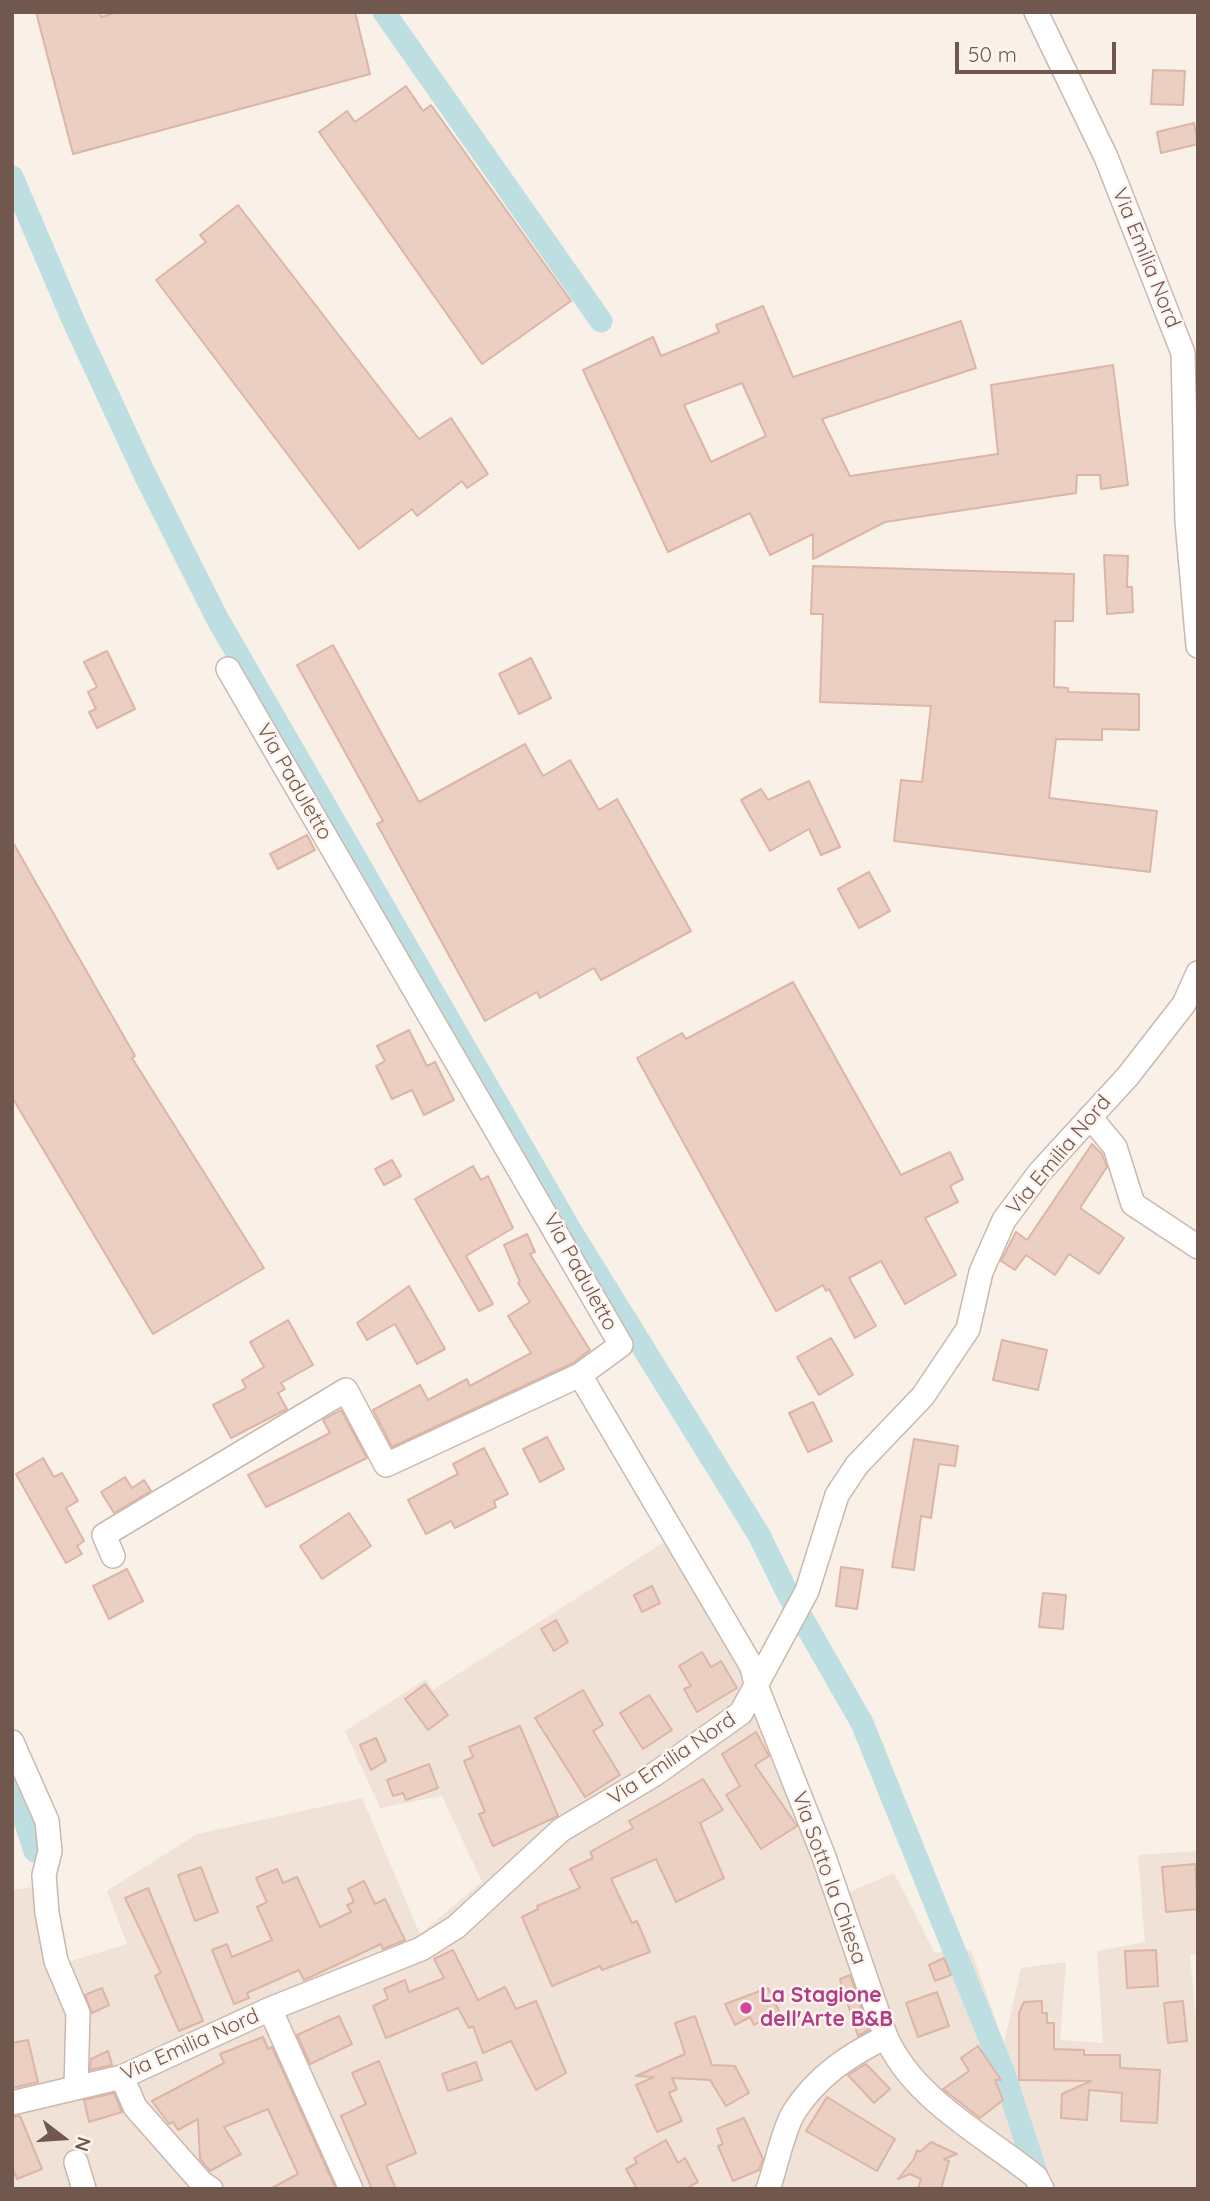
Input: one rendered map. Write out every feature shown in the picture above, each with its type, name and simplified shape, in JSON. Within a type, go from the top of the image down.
[{"type":"street","name":"Via Emilia Nord","points":[[1036,12],[1106,157],[1183,353],[1187,521],[1198,646]]},
{"type":"street","name":"Via Paduletto","points":[[113,1556],[104,1535],[346,1390],[386,1465],[580,1375],[621,1345],[229,669]]},
{"type":"street","name":"Via Emilia Nord","points":[[12,2103],[122,2077],[270,2009],[409,1954],[456,1927],[561,1830],[655,1774],[741,1713],[757,1688],[807,1591],[837,1495],[857,1465],[923,1396],[968,1329],[981,1272],[1004,1220],[1040,1172],[1128,1076],[1184,1004],[1198,973]]},
{"type":"street","points":[[1090,1116],[1115,1147],[1133,1203],[1198,1247]]},
{"type":"street","name":"Via Sotto la Chiesa","points":[[580,1375],[752,1667],[757,1688],[824,1857],[886,2038],[896,2059],[937,2103],[1036,2177],[1042,2189]]},
{"type":"street","points":[[12,1742],[47,1821],[50,1851],[44,1875],[47,1913],[56,1961],[78,2012],[76,2088]]},
{"type":"street","points":[[270,2009],[351,2189]]},
{"type":"street","points":[[768,2189],[793,2113],[828,2071],[852,2053],[886,2038]]},
{"type":"street","points":[[122,2077],[135,2107],[202,2183],[211,2189]]},
{"type":"street","points":[[76,2162],[84,2189]]},
{"type":"shaded area","points":[[680,1532],[845,1894],[894,1873],[935,1953],[971,1950],[1004,2043],[1021,1968],[1066,1962],[1060,2040],[1103,2043],[1097,1951],[1145,1942],[1138,1855],[1198,1851],[1198,1954],[1190,1955],[1198,2041],[1198,2189],[12,2189],[12,1890],[55,1884],[68,1962],[127,1944],[107,1891],[197,1834],[362,1798],[420,1934],[482,1882],[442,1796],[380,1808],[345,1731],[426,1679],[433,1690]]},
{"type":"building","points":[[36,12],[100,12],[101,17],[118,12],[355,12],[370,74],[73,154]]},
{"type":"building","points":[[1153,70],[1185,71],[1183,105],[1151,104]]},
{"type":"building","points":[[406,86],[423,111],[431,105],[571,301],[482,364],[319,132],[347,111],[355,122]]},
{"type":"building","points":[[1194,123],[1198,144],[1161,153],[1157,132]]},
{"type":"building","points":[[238,205],[419,439],[451,418],[488,474],[467,488],[462,481],[417,516],[412,509],[359,549],[156,280],[206,242],[200,235]]},
{"type":"building","points":[[763,306],[793,377],[961,321],[976,368],[822,419],[850,476],[998,454],[991,385],[1113,365],[1128,485],[1101,489],[1100,475],[1077,475],[1076,493],[885,522],[813,559],[813,534],[770,555],[750,513],[668,552],[583,370],[653,337],[661,356],[719,332],[716,325]],"holes":[[[742,383],[766,436],[711,462],[684,405]]]},
{"type":"building","points":[[1104,555],[1128,556],[1127,587],[1132,587],[1133,612],[1107,614]]},
{"type":"building","points":[[813,566],[1074,574],[1073,621],[1055,621],[1054,687],[1068,688],[1068,692],[1139,694],[1139,730],[1102,729],[1102,740],[1056,739],[1049,798],[1157,811],[1150,872],[894,841],[901,780],[922,782],[931,706],[820,702],[823,614],[811,614]]},
{"type":"building","points":[[333,645],[419,802],[525,744],[543,776],[570,760],[599,810],[617,799],[691,931],[601,980],[594,968],[540,998],[537,992],[485,1021],[377,824],[383,821],[297,665]]},
{"type":"building","points":[[107,651],[135,709],[97,728],[89,712],[96,709],[88,692],[97,687],[84,662]]},
{"type":"building","points":[[531,658],[551,698],[519,714],[499,674]]},
{"type":"building","points":[[809,781],[840,847],[821,855],[809,829],[770,851],[741,800],[761,789],[768,800]]},
{"type":"building","points":[[307,835],[315,850],[278,869],[270,854]]},
{"type":"building","points":[[12,841],[135,1056],[132,1058],[264,1268],[153,1334],[12,1097]]},
{"type":"building","points":[[869,872],[890,911],[859,928],[838,889]]},
{"type":"building","points":[[793,982],[901,1175],[950,1152],[963,1179],[950,1186],[958,1202],[925,1218],[956,1275],[905,1304],[881,1261],[849,1278],[876,1326],[855,1338],[829,1289],[826,1291],[823,1285],[776,1311],[637,1058],[682,1033],[686,1039]]},
{"type":"building","points":[[409,1030],[427,1066],[435,1062],[454,1100],[424,1115],[412,1090],[392,1099],[376,1066],[385,1061],[377,1046]]},
{"type":"building","points":[[1092,1144],[1102,1154],[1107,1167],[1080,1208],[1124,1238],[1099,1274],[1069,1254],[1055,1275],[1026,1255],[1015,1270],[1001,1261],[1016,1232],[1027,1240]]},
{"type":"building","points":[[392,1160],[401,1176],[384,1185],[375,1169]]},
{"type":"building","points":[[473,1166],[481,1180],[488,1176],[513,1228],[466,1256],[493,1304],[479,1311],[415,1199]]},
{"type":"building","points":[[527,1234],[535,1252],[530,1254],[590,1350],[573,1363],[392,1447],[373,1410],[420,1385],[428,1400],[467,1379],[470,1386],[531,1353],[508,1316],[530,1302],[518,1283],[520,1282],[504,1245]]},
{"type":"building","points":[[409,1286],[445,1349],[417,1364],[395,1324],[367,1340],[357,1323]]},
{"type":"building","points":[[288,1320],[313,1365],[281,1383],[285,1389],[278,1393],[287,1409],[231,1438],[213,1405],[246,1388],[242,1380],[264,1367],[250,1342]]},
{"type":"building","points":[[831,1338],[853,1375],[819,1395],[797,1357]]},
{"type":"building","points":[[1002,1340],[1047,1350],[1038,1390],[993,1380]]},
{"type":"building","points":[[813,1402],[832,1441],[808,1452],[789,1413]]},
{"type":"building","points":[[341,1410],[367,1458],[266,1507],[248,1475],[330,1433],[323,1420]]},
{"type":"building","points":[[547,1437],[564,1469],[540,1482],[523,1449]]},
{"type":"building","points":[[914,1439],[958,1446],[955,1466],[939,1464],[931,1518],[921,1516],[914,1570],[892,1567]]},
{"type":"building","points":[[484,1448],[508,1494],[494,1501],[496,1507],[455,1528],[451,1521],[426,1534],[408,1500],[458,1474],[453,1464]]},
{"type":"building","points":[[43,1458],[54,1477],[62,1473],[78,1501],[66,1508],[84,1541],[77,1546],[82,1554],[66,1563],[16,1474]]},
{"type":"building","points":[[125,1477],[132,1488],[144,1480],[151,1491],[114,1513],[101,1492]]},
{"type":"building","points":[[349,1513],[371,1546],[322,1579],[300,1546]]},
{"type":"building","points":[[841,1567],[863,1570],[857,1609],[836,1606]]},
{"type":"building","points":[[127,1569],[143,1601],[109,1619],[93,1586]]},
{"type":"building","points":[[652,1586],[660,1603],[642,1612],[634,1595]]},
{"type":"building","points":[[1043,1593],[1066,1595],[1063,1629],[1039,1627]]},
{"type":"building","points":[[556,1620],[568,1642],[554,1651],[541,1629]]},
{"type":"building","points":[[702,1652],[711,1667],[721,1661],[737,1688],[697,1712],[684,1689],[691,1686],[679,1666]]},
{"type":"building","points":[[425,1684],[448,1715],[428,1730],[405,1699]]},
{"type":"building","points":[[583,1690],[603,1725],[593,1731],[620,1775],[585,1797],[535,1718]]},
{"type":"building","points":[[649,1695],[672,1730],[643,1749],[620,1713]]},
{"type":"building","points":[[520,1726],[558,1816],[493,1846],[479,1814],[485,1812],[464,1761],[473,1757],[469,1747]]},
{"type":"building","points":[[756,1732],[769,1756],[755,1765],[797,1826],[761,1849],[726,1795],[740,1786],[722,1754]]},
{"type":"building","points":[[376,1738],[386,1761],[371,1770],[360,1745]]},
{"type":"building","points":[[429,1764],[438,1788],[406,1800],[403,1793],[393,1796],[387,1780]]},
{"type":"building","points":[[703,1779],[723,1810],[700,1823],[724,1878],[676,1902],[656,1859],[611,1879],[632,1923],[637,1921],[650,1952],[602,1970],[600,1966],[552,1986],[522,1917],[538,1909],[537,1906],[580,1888],[570,1869],[593,1858],[590,1852],[633,1828],[629,1821]]},
{"type":"building","points":[[1195,1864],[1198,1909],[1166,1912],[1162,1867]]},
{"type":"building","points":[[201,1867],[218,1912],[195,1921],[178,1875]]},
{"type":"building","points":[[277,1869],[283,1883],[297,1877],[320,1927],[351,1912],[347,1905],[354,1902],[348,1889],[364,1881],[375,1904],[385,1899],[405,1940],[383,1949],[381,1944],[304,1980],[299,1970],[247,1993],[249,1998],[234,2004],[212,1950],[227,1944],[232,1957],[272,1940],[257,1907],[267,1902],[256,1878]]},
{"type":"building","points":[[148,1888],[203,2021],[179,2031],[155,1976],[161,1973],[125,1898]]},
{"type":"building","points":[[453,1950],[478,2000],[505,1987],[516,2009],[536,2001],[566,2073],[536,2090],[511,2041],[483,2053],[473,2026],[469,2028],[458,2008],[386,2038],[373,2006],[388,1999],[384,1989],[405,1980],[409,1992],[444,1978],[434,1959]]},
{"type":"building","points":[[1156,1950],[1158,1986],[1127,1988],[1125,1951]]},
{"type":"building","points":[[944,1958],[951,1975],[935,1981],[929,1965]]},
{"type":"building","points":[[850,1975],[869,2030],[858,2036],[840,1979]]},
{"type":"building","points":[[102,1988],[109,2005],[92,2013],[85,1995]]},
{"type":"building","name":"La Stagione dell'Arte B&B","points":[[768,1988],[779,2011],[754,2025],[750,2017],[735,2025],[725,2004]]},
{"type":"building","points":[[937,1992],[949,2026],[918,2037],[906,2003]]},
{"type":"building","points":[[1042,2001],[1042,2013],[1047,2013],[1047,2023],[1054,2023],[1054,2049],[1084,2050],[1084,2055],[1120,2055],[1120,2068],[1160,2070],[1157,2123],[1121,2121],[1122,2093],[1089,2090],[1087,2120],[1061,2118],[1062,2094],[1091,2081],[1019,2080],[1019,2013],[1024,2002]]},
{"type":"building","points":[[1183,2001],[1187,2041],[1168,2043],[1164,2003]]},
{"type":"building","points":[[339,2016],[352,2044],[310,2064],[297,2035]]},
{"type":"building","points":[[695,2016],[712,2065],[735,2066],[749,2093],[726,2106],[710,2080],[672,2078],[677,2089],[669,2093],[682,2121],[657,2132],[636,2085],[654,2077],[636,2076],[685,2054],[675,2023]]},
{"type":"building","points":[[263,2037],[268,2049],[272,2047],[336,2189],[270,2189],[298,2174],[268,2109],[224,2127],[241,2154],[210,2171],[200,2159],[198,2119],[178,2130],[173,2122],[169,2124],[152,2101],[224,2063],[220,2054]]},
{"type":"building","points":[[28,2040],[38,2082],[12,2088],[12,2043]]},
{"type":"building","points":[[978,2046],[1001,2080],[995,2080],[1003,2100],[980,2118],[943,2089],[969,2071],[961,2058]]},
{"type":"building","points":[[108,2051],[112,2065],[90,2070],[91,2059]]},
{"type":"building","points":[[379,2061],[416,2153],[386,2166],[396,2189],[372,2189],[341,2116],[366,2104],[352,2073]]},
{"type":"building","points":[[476,2062],[482,2080],[448,2091],[442,2074]]},
{"type":"building","points":[[866,2064],[890,2089],[874,2103],[848,2075]]},
{"type":"building","points":[[114,2093],[122,2112],[89,2122],[84,2100]]},
{"type":"building","points":[[827,2097],[895,2139],[877,2171],[806,2131]]},
{"type":"building","points":[[20,2116],[42,2169],[17,2179],[12,2167],[12,2117]]},
{"type":"building","points":[[744,2118],[763,2159],[759,2170],[733,2181],[718,2146],[723,2144],[717,2129]]},
{"type":"building","points":[[666,2140],[678,2163],[685,2158],[698,2182],[685,2189],[637,2189],[626,2169],[637,2163],[634,2158]]},
{"type":"building","points":[[931,2142],[957,2154],[944,2159],[949,2161],[941,2189],[918,2189],[921,2179],[910,2174],[898,2179],[914,2159],[917,2150],[920,2152]]},
{"type":"waterway","points":[[384,12],[601,321]]},
{"type":"waterway","points":[[12,177],[73,320],[145,475],[218,620],[569,1228],[759,1535],[787,1592],[862,1723],[1003,2071],[1036,2172]]},
{"type":"waterway","points":[[12,1781],[35,1851]]},
{"type":"place","name":"La Stagione dell'Arte B&B","points":[[746,2008]]}]
